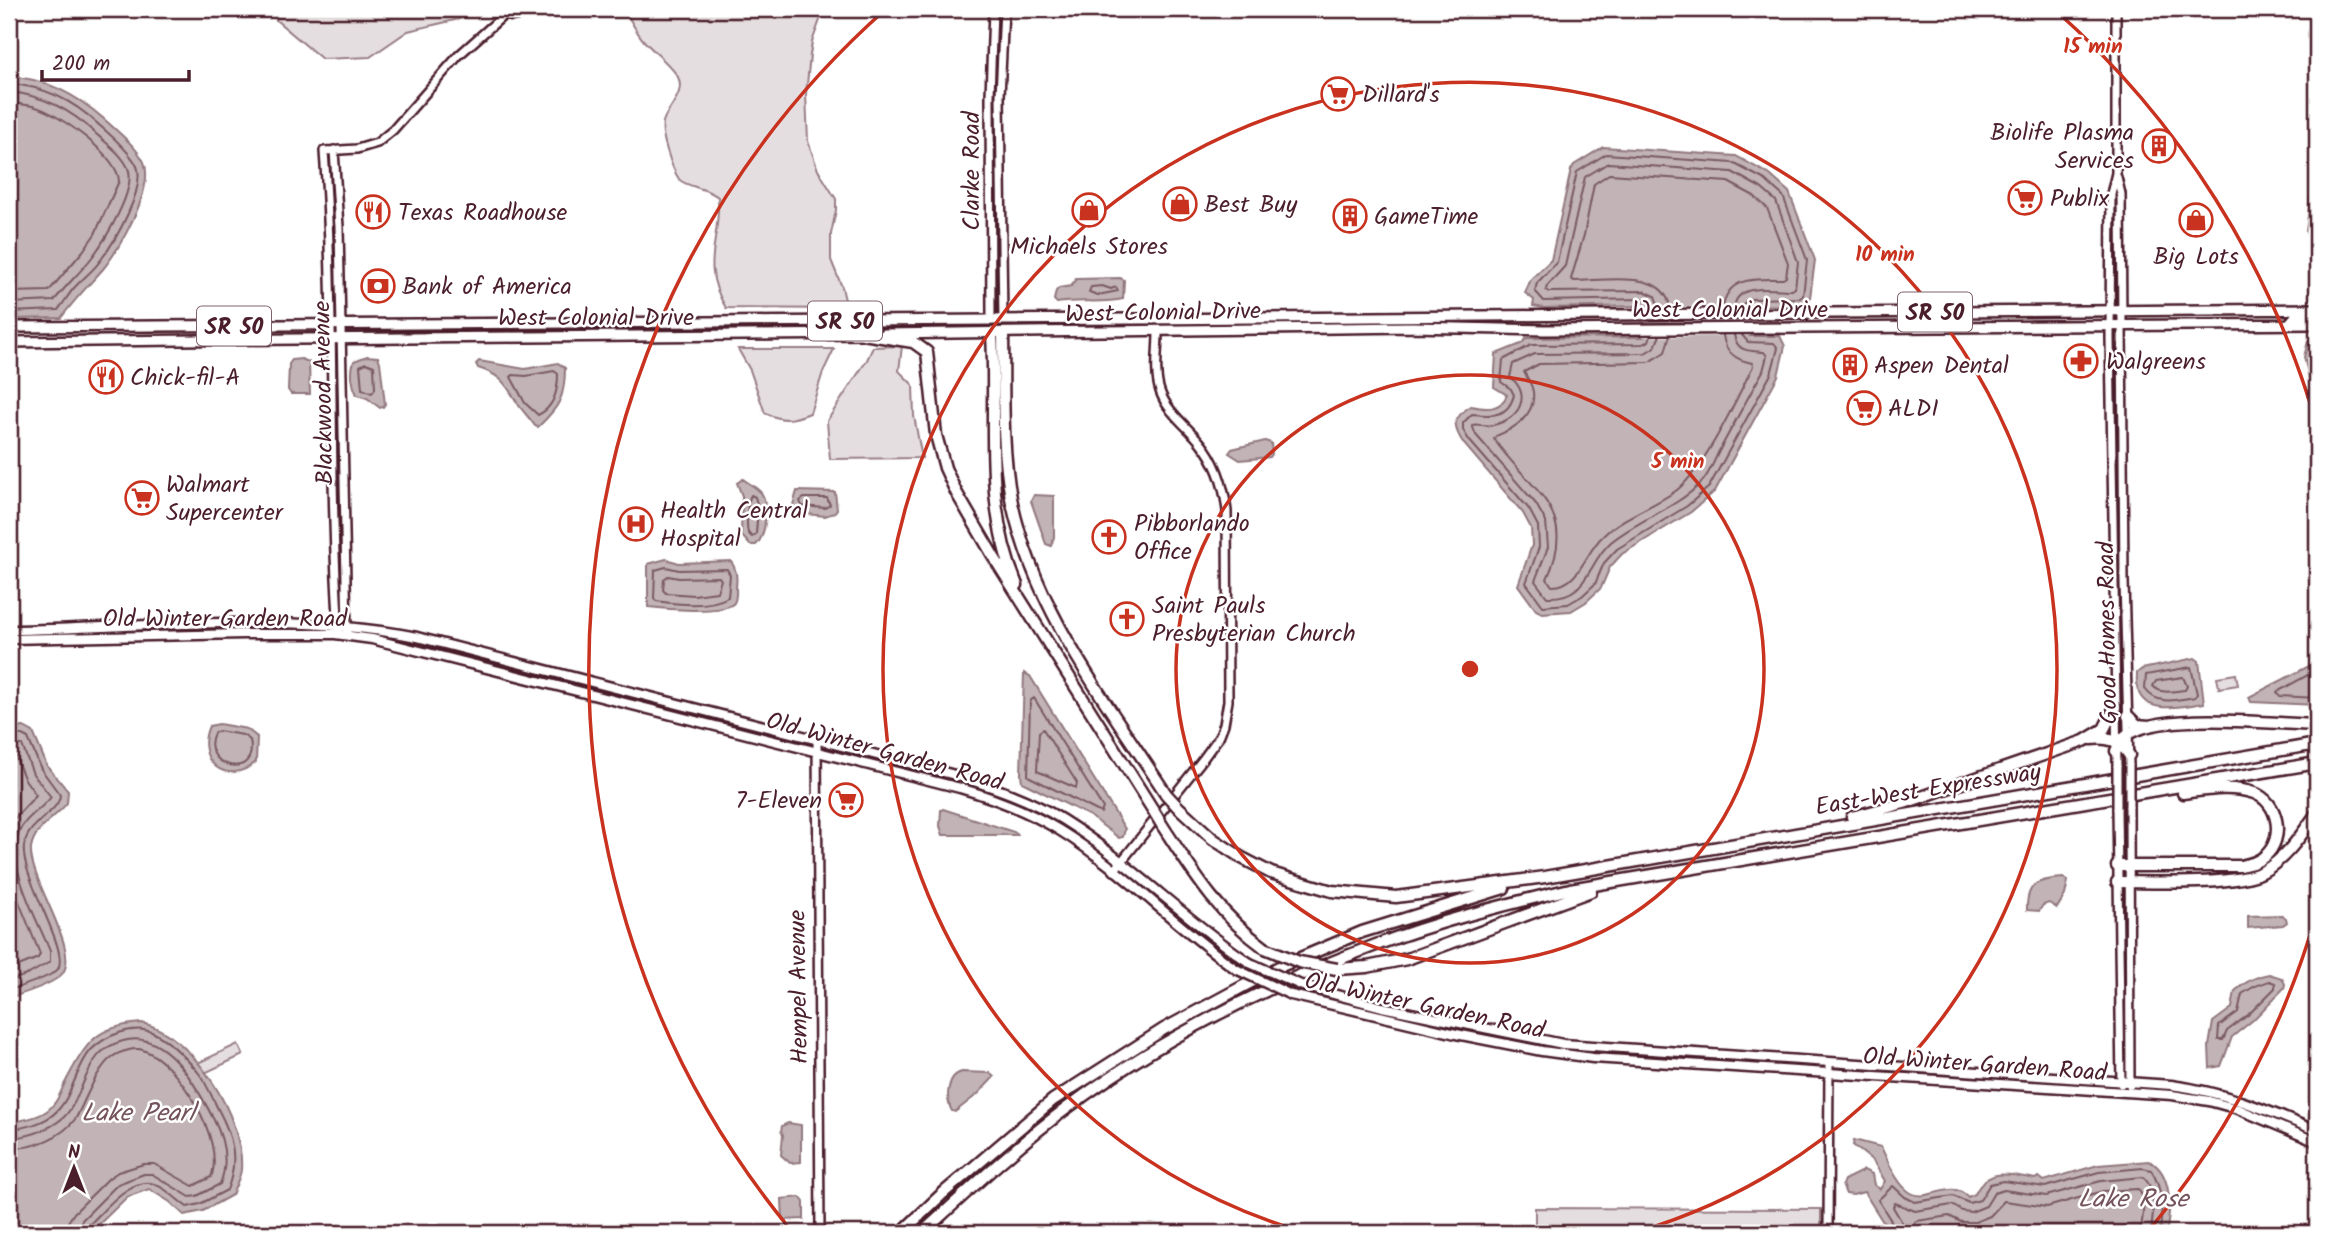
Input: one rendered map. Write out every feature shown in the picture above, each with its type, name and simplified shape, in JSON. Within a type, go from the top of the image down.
[{"type":"highway","name":"West Colonial Drive","points":[[14,327],[1176,320],[1997,311],[2317,311]]},
{"type":"highway","points":[[1961,326],[1984,319],[1997,311]]},
{"type":"highway","points":[[2289,324],[2295,317],[2317,311]]},
{"type":"highway","points":[[1811,313],[1812,328]]},
{"type":"highway","name":"Clarke Road","points":[[998,334],[1003,320]]},
{"type":"highway","points":[[1136,332],[1152,325],[1156,320]]},
{"type":"highway","points":[[1158,332],[1166,324],[1176,320]]},
{"type":"highway","name":"Clarke Road","points":[[991,321],[998,334]]},
{"type":"highway","name":"West Colonial Drive","points":[[14,342],[330,337],[998,334],[1413,327],[1643,329],[2317,324]]},
{"type":"highway","points":[[70,341],[88,326]]},
{"type":"highway","points":[[863,334],[913,342],[927,352],[933,421],[945,468],[970,519],[1162,825],[1217,906],[1241,931],[1265,948],[1299,962],[1336,969],[1367,967],[1407,959],[1571,897],[1646,877]]},
{"type":"highway","points":[[998,334],[995,510],[1004,551],[1026,607]]},
{"type":"highway","points":[[998,334],[1011,496],[1028,558],[1076,655],[1166,794],[1177,806],[1213,839],[1242,858],[1271,873],[1332,891],[1396,897],[1545,877]]},
{"type":"highway","points":[[2084,741],[2104,729],[2115,707]]},
{"type":"highway","points":[[2128,716],[2137,724],[2150,727]]},
{"type":"highway","points":[[2117,745],[2128,734],[2150,727],[2220,720],[2317,725]]},
{"type":"highway","points":[[1816,829],[1825,823],[1905,803],[2084,741],[2102,738],[2117,745],[2129,760]]},
{"type":"highway","name":"East-West Expressway","points":[[1545,877],[2317,744]]},
{"type":"highway","name":"East-West Expressway","points":[[1646,877],[2317,763]]},
{"type":"highway","points":[[2106,800],[2222,789],[2242,790],[2257,794],[2269,803],[2276,816],[2274,845],[2254,863],[2240,866],[2117,866]]},
{"type":"highway","points":[[2118,882],[2239,878],[2261,872],[2289,850],[2317,813]]},
{"type":"highway","points":[[901,1233],[941,1195],[1054,1100],[1164,1028],[1279,967],[1362,932],[1545,877]]},
{"type":"highway","points":[[922,1233],[986,1175],[1068,1108],[1142,1058],[1261,993],[1377,944],[1473,914],[1570,889],[1646,877]]},
{"type":"main road","name":"Old Winter Garden Road","points":[[9,629],[245,622],[343,625],[417,637],[997,788],[1062,820],[1225,947],[1250,963],[1303,986],[1382,1007],[1563,1044],[2204,1089],[2247,1102],[2317,1130]]},
{"type":"main road","points":[[143,624],[143,636]]},
{"type":"main road","name":"Old Winter Garden Road","points":[[9,639],[343,635],[372,639],[816,750],[994,798],[1059,830],[1114,871],[1202,945],[1236,969],[1291,995],[1456,1034],[1557,1053],[2126,1092],[2209,1101],[2238,1109],[2317,1142]]},
{"type":"street","points":[[334,150],[357,149],[377,143],[393,130],[459,55],[503,12],[518,15],[524,9]]},
{"type":"street","name":"Clarke Road","points":[[991,321],[990,84],[993,9]]},
{"type":"street","name":"Clarke Road","points":[[1003,320],[1000,96],[1004,9]]},
{"type":"street","name":"Good Homes Road","points":[[2116,9],[2116,173],[2121,194],[2116,311],[2110,326],[2117,866],[2126,1092]]},
{"type":"street","name":"Blackwood Avenue","points":[[343,625],[324,151],[334,150],[341,325],[341,337],[343,625],[343,635]]},
{"type":"street","points":[[328,216],[333,229],[334,247],[339,254]]},
{"type":"street","name":"Good Homes Road","points":[[2116,311],[2121,325],[2129,760],[2125,1082]]},
{"type":"street","points":[[1114,871],[1219,737],[1228,701],[1227,511],[1224,489],[1211,457],[1177,418],[1160,393],[1158,332]]},
{"type":"street","name":"Hempel Avenue","points":[[817,740],[820,1233]]},
{"type":"street","points":[[1828,1233],[1829,1063]]},
{"type":"shaded area","points":[[278,9],[470,9],[459,19],[408,31],[370,57],[322,59],[276,20]]},
{"type":"shaded area","points":[[624,9],[824,9],[810,55],[806,94],[808,141],[818,170],[836,199],[831,234],[831,260],[847,309],[726,308],[718,292],[712,265],[718,197],[679,179],[665,143],[663,122],[680,89],[678,77],[641,37]]},
{"type":"shaded area","points":[[902,346],[899,371],[913,385],[914,416],[922,458],[830,459],[827,421],[873,347]]},
{"type":"shaded area","points":[[738,349],[834,349],[823,372],[810,413],[788,419],[765,413],[750,370]]},
{"type":"shaded area","points":[[2236,674],[2238,685],[2219,688],[2217,677]]},
{"type":"shaded area","points":[[238,1044],[243,1055],[192,1079],[187,1068]]},
{"type":"shaded area","points":[[1535,1208],[1821,1209],[1821,1233],[1535,1233]]},
{"type":"water","points":[[9,77],[48,84],[83,103],[126,139],[144,162],[144,187],[126,234],[103,269],[61,318],[9,319]]},
{"type":"water","points":[[1603,147],[1736,156],[1770,175],[1789,192],[1815,260],[1809,305],[1749,306],[1749,336],[1780,336],[1785,346],[1778,376],[1715,491],[1691,512],[1622,554],[1610,567],[1601,588],[1586,602],[1571,611],[1542,613],[1536,610],[1518,585],[1532,545],[1531,528],[1523,513],[1464,444],[1457,432],[1456,423],[1460,414],[1471,406],[1492,408],[1501,404],[1507,395],[1494,387],[1496,354],[1521,344],[1527,338],[1644,337],[1643,306],[1544,308],[1533,306],[1534,300],[1525,293],[1531,279],[1551,260],[1571,170],[1574,165]]},
{"type":"water","points":[[2317,150],[2317,262],[2306,231]]},
{"type":"water","points":[[1076,279],[1124,280],[1123,299],[1057,303],[1054,300],[1059,288],[1071,286]]},
{"type":"water","points":[[2317,339],[2317,409],[2304,357],[2308,341]]},
{"type":"water","points":[[367,356],[378,357],[380,362],[385,404],[380,408],[367,398],[357,395],[354,387],[354,361]]},
{"type":"water","points":[[292,360],[309,362],[310,394],[291,394],[288,390],[289,364]]},
{"type":"water","points":[[479,361],[525,369],[558,363],[565,368],[564,387],[556,407],[538,427],[535,426],[503,382],[478,368],[476,364]]},
{"type":"water","points":[[1265,441],[1271,443],[1270,457],[1240,460],[1229,453],[1232,449]]},
{"type":"water","points":[[743,479],[758,490],[764,499],[764,528],[756,545],[750,545],[741,535],[742,496],[737,483]]},
{"type":"water","points":[[797,491],[835,492],[837,509],[825,516],[797,513],[793,505]]},
{"type":"water","points":[[1034,495],[1054,496],[1054,537],[1051,546],[1046,544],[1031,501]]},
{"type":"water","points":[[666,559],[679,563],[731,561],[736,577],[733,604],[704,610],[648,607],[648,564]]},
{"type":"water","points":[[2195,658],[2199,661],[2204,703],[2167,707],[2157,706],[2142,698],[2138,690],[2137,673],[2142,669]]},
{"type":"water","points":[[2317,662],[2317,705],[2251,702],[2249,697]]},
{"type":"water","points":[[1024,673],[1030,676],[1125,829],[1123,837],[1119,838],[1090,816],[1022,782]]},
{"type":"water","points":[[219,724],[247,729],[257,737],[256,762],[234,772],[224,771],[209,759],[205,738],[209,726]]},
{"type":"water","points":[[24,727],[33,732],[47,766],[68,791],[67,803],[36,834],[31,848],[37,878],[60,932],[66,963],[58,978],[9,998],[9,728]]},
{"type":"water","points":[[943,809],[1018,835],[943,835],[940,826]]},
{"type":"water","points":[[2063,878],[2068,881],[2065,895],[2057,908],[2049,903],[2043,905],[2039,911],[2027,910],[2029,893],[2036,884]]},
{"type":"water","points":[[2282,915],[2287,922],[2283,925],[2248,928],[2248,916]]},
{"type":"water","points":[[2269,974],[2282,978],[2284,988],[2232,1037],[2221,1066],[2210,1068],[2209,1046],[2213,1022],[2232,1008],[2235,991],[2251,980]]},
{"type":"water","name":"Lake Pearl","points":[[142,1023],[161,1030],[180,1043],[197,1061],[225,1104],[240,1149],[241,1170],[232,1195],[203,1211],[184,1215],[149,1189],[127,1197],[90,1233],[9,1233],[9,1123],[33,1117],[49,1109],[57,1100],[80,1056],[94,1038],[113,1028]]},
{"type":"water","points":[[962,1072],[990,1073],[994,1077],[955,1112],[950,1106],[948,1094],[950,1082]]},
{"type":"water","points":[[788,1123],[801,1125],[801,1162],[790,1163],[781,1155],[782,1126]]},
{"type":"water","name":"Lake Rose","points":[[1854,1140],[1881,1147],[1901,1184],[1911,1193],[1918,1195],[1954,1190],[1968,1197],[1975,1194],[1986,1180],[2000,1174],[2035,1179],[2039,1177],[2044,1181],[2098,1165],[2149,1161],[2157,1166],[2166,1183],[2169,1214],[2166,1233],[1890,1233],[1864,1192],[1846,1194],[1842,1185],[1844,1180],[1864,1170],[1872,1174],[1874,1185],[1880,1189],[1885,1181],[1873,1161],[1853,1145]]},
{"type":"water","points":[[800,1197],[804,1202],[804,1219],[783,1220],[782,1199]]},
{"type":"pier","points":[[1750,306],[1750,336],[1643,337],[1643,307]]},
{"type":"place","name":"Dillard's","points":[[1338,94]]},
{"type":"place","name":"Biolife Plasma Services","points":[[2159,146]]},
{"type":"place","name":"Publix","points":[[2025,198]]},
{"type":"place","name":"Best Buy","points":[[1180,204]]},
{"type":"place","name":"Michaels Stores","points":[[1089,210]]},
{"type":"place","name":"Texas Roadhouse","points":[[373,212]]},
{"type":"place","name":"GameTime","points":[[1350,216]]},
{"type":"place","name":"Big Lots","points":[[2196,220]]},
{"type":"place","name":"Bank of America","points":[[378,286]]},
{"type":"place","name":"Walgreens","points":[[2081,361]]},
{"type":"place","name":"Aspen Dental","points":[[1850,365]]},
{"type":"place","name":"Chick-fil-A","points":[[106,377]]},
{"type":"place","name":"ALDI","points":[[1864,408]]},
{"type":"place","name":"Walmart Supercenter","points":[[142,498]]},
{"type":"place","name":"Health Central Hospital","points":[[636,524]]},
{"type":"place","name":"Pibborlando Office","points":[[1109,537]]},
{"type":"place","name":"Saint Pauls Presbyterian Church","points":[[1127,619]]},
{"type":"place","name":"7-Eleven","points":[[846,800]]}]
